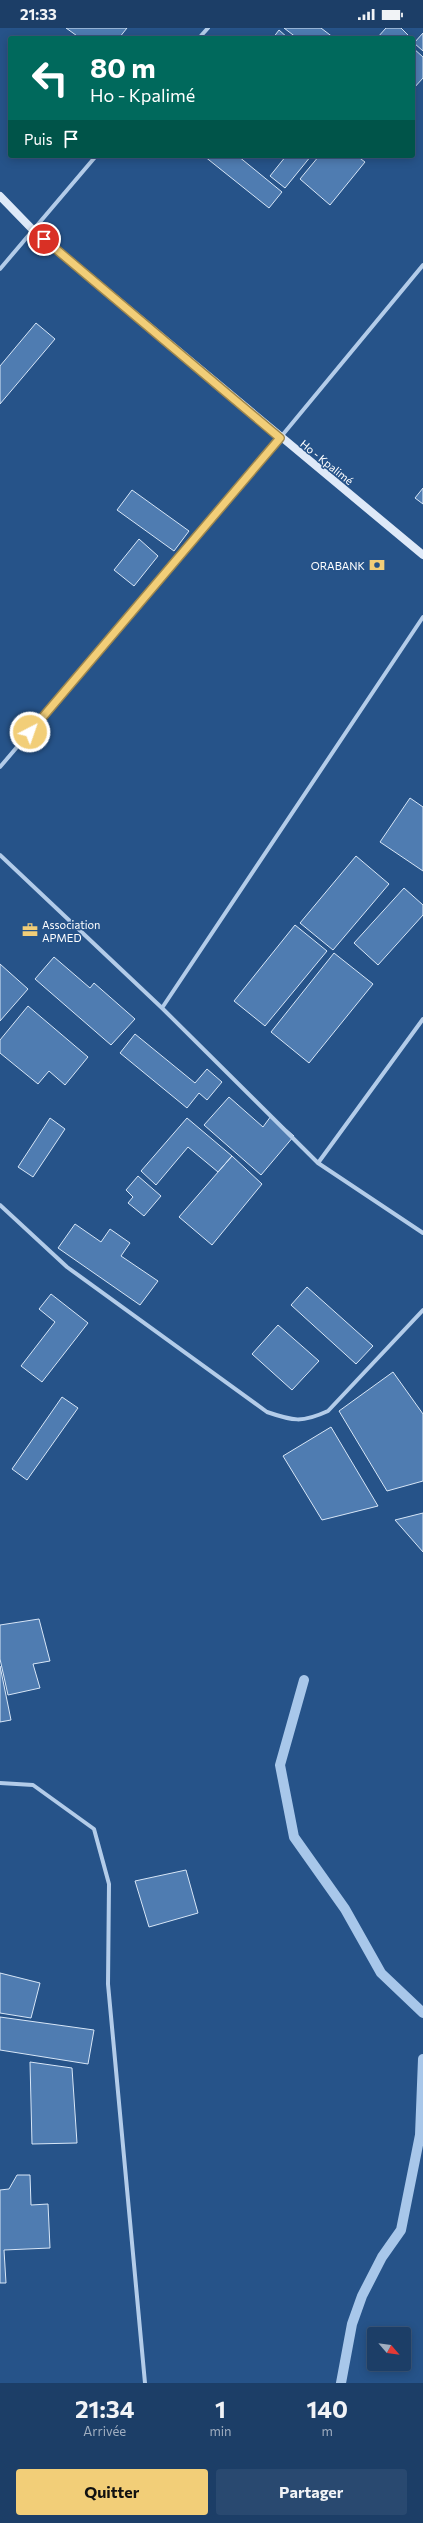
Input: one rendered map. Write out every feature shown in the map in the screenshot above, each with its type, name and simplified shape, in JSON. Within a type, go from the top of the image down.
[{"type":"main road","name":"Ho - Kpalimé","points":[[0,196],[32,229],[280,438],[423,555]]},
{"type":"street","points":[[201,36],[208,28]]},
{"type":"street","points":[[0,269],[32,229],[94,158]]},
{"type":"street","points":[[0,767],[280,438],[423,265]]},
{"type":"street","points":[[162,1008],[423,617]]},
{"type":"street","points":[[0,855],[162,1008],[318,1163],[423,1233]]},
{"type":"street","points":[[318,1163],[423,1019]]},
{"type":"street","points":[[0,1206],[67,1267],[267,1412],[293,1421],[313,1418],[328,1411],[423,1310]]},
{"type":"street","points":[[0,1783],[33,1785],[94,1830],[109,1884],[108,1984],[145,2383]]},
{"type":"building","points":[[66,28],[127,28],[121,36],[77,36]]},
{"type":"building","points":[[284,28],[321,28],[331,36],[294,36]]},
{"type":"building","points":[[386,28],[401,28],[409,36],[379,36]]},
{"type":"building","points":[[279,30],[286,36],[274,36]]},
{"type":"building","points":[[423,33],[423,51],[415,44]]},
{"type":"building","points":[[415,50],[423,57],[423,78],[415,87]]},
{"type":"building","points":[[206,158],[240,158],[282,192],[269,208]]},
{"type":"building","points":[[284,158],[309,158],[285,188],[270,176]]},
{"type":"building","points":[[317,158],[360,158],[365,162],[330,205],[300,179]]},
{"type":"building","points":[[36,323],[55,339],[0,404],[0,366]]},
{"type":"building","points":[[423,488],[423,504],[415,498]]},
{"type":"building","points":[[132,490],[189,531],[174,551],[117,510]]},
{"type":"building","points":[[139,539],[158,556],[134,586],[114,570]]},
{"type":"building","points":[[410,798],[423,807],[423,871],[380,842]]},
{"type":"building","points":[[356,856],[389,884],[333,950],[300,923]]},
{"type":"building","points":[[404,888],[423,905],[423,915],[378,965],[354,943]]},
{"type":"building","points":[[295,925],[327,951],[265,1026],[234,1001]]},
{"type":"building","points":[[334,953],[373,984],[309,1063],[271,1032]]},
{"type":"building","points":[[54,957],[90,988],[94,983],[135,1019],[111,1045],[35,979]]},
{"type":"building","points":[[0,964],[28,989],[0,1021]]},
{"type":"building","points":[[28,1006],[88,1057],[65,1085],[49,1071],[38,1084],[0,1053],[0,1040]]},
{"type":"building","points":[[135,1034],[195,1083],[207,1069],[222,1082],[207,1100],[199,1093],[187,1108],[120,1053]]},
{"type":"building","points":[[229,1097],[263,1127],[271,1116],[294,1136],[261,1175],[204,1125]]},
{"type":"building","points":[[50,1118],[65,1129],[33,1177],[18,1167]]},
{"type":"building","points":[[187,1118],[232,1156],[218,1172],[188,1147],[156,1185],[141,1171]]},
{"type":"building","points":[[232,1156],[262,1184],[212,1245],[179,1217]]},
{"type":"building","points":[[138,1176],[161,1196],[144,1216],[128,1203],[133,1197],[126,1190]]},
{"type":"building","points":[[75,1224],[101,1242],[110,1229],[130,1243],[121,1256],[158,1281],[140,1305],[58,1248]]},
{"type":"building","points":[[307,1287],[373,1346],[356,1364],[291,1305]]},
{"type":"building","points":[[51,1294],[88,1323],[42,1382],[21,1366],[55,1322],[39,1309]]},
{"type":"building","points":[[278,1325],[319,1361],[292,1390],[252,1354]]},
{"type":"building","points":[[393,1372],[423,1414],[423,1481],[387,1491],[339,1411]]},
{"type":"building","points":[[62,1397],[78,1408],[27,1480],[12,1469]]},
{"type":"building","points":[[331,1427],[378,1506],[322,1520],[283,1456]]},
{"type":"building","points":[[423,1513],[423,1552],[395,1520]]},
{"type":"building","points":[[39,1619],[50,1661],[33,1664],[40,1688],[8,1695],[0,1659],[0,1625]]},
{"type":"building","points":[[0,1666],[11,1720],[0,1722]]},
{"type":"building","points":[[186,1870],[198,1913],[149,1927],[135,1881]]},
{"type":"building","points":[[0,1973],[40,1983],[31,2018],[0,2013]]},
{"type":"building","points":[[0,2017],[94,2030],[88,2064],[0,2050]]},
{"type":"building","points":[[30,2062],[72,2068],[77,2143],[32,2144]]},
{"type":"building","points":[[17,2175],[30,2175],[31,2205],[48,2204],[50,2248],[4,2250],[6,2283],[0,2283],[0,2190],[9,2189]]},
{"type":"waterway","points":[[304,1680],[280,1765],[294,1837],[345,1909],[381,1973],[423,2013]]},
{"type":"waterway","points":[[341,2383],[352,2324],[362,2296],[382,2257],[401,2230],[420,2135],[423,2059]]},
{"type":"place","name":"ORABANK","points":[[377,565]]},
{"type":"place","name":"Association APMED","points":[[30,930]]},
{"type":"route","points":[[30,732],[280,438],[44,239]]}]
